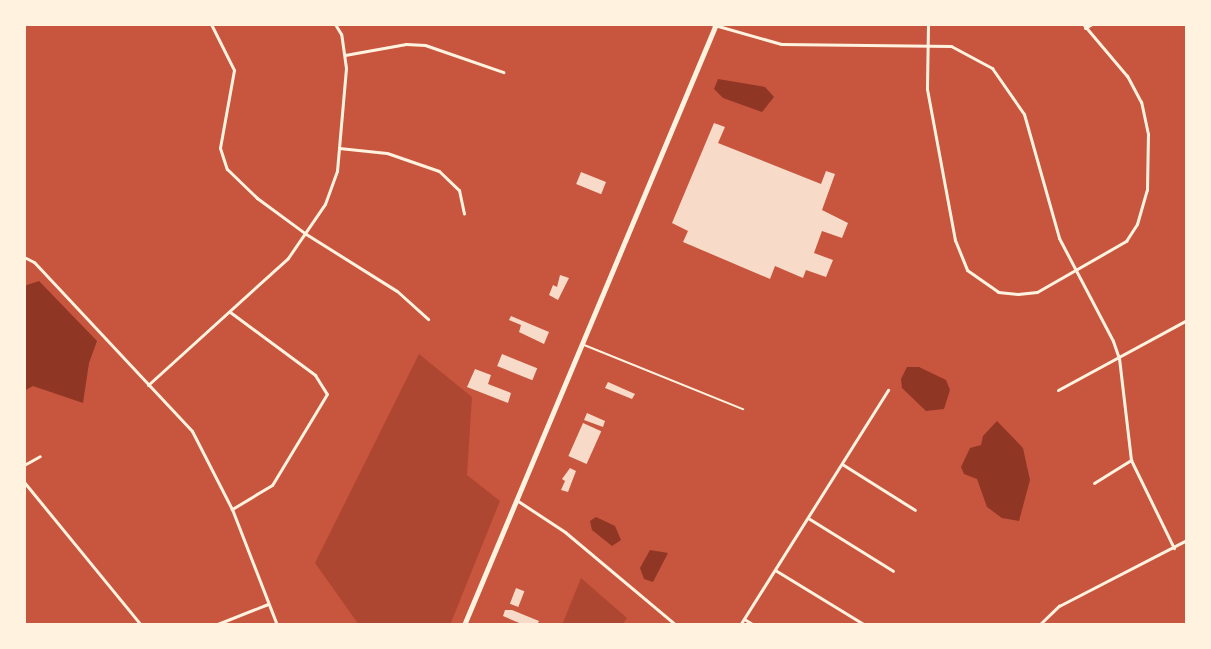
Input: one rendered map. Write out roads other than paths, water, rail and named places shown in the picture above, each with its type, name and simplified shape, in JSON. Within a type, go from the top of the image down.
[{"type":"main road","points":[[464,625],[518,501],[714,25]]},
{"type":"street","points":[[212,24],[234,70],[220,148],[226,169],[237,183],[306,234],[397,291],[428,319]]},
{"type":"street","points":[[148,385],[288,258],[331,194],[339,148],[345,55],[341,34],[335,24]]},
{"type":"street","points":[[928,24],[931,123],[955,240],[967,270],[998,292],[1018,294],[1037,292],[1077,272],[1126,241],[1143,208],[1149,174],[1148,134],[1141,102],[1127,76],[1084,26],[1092,24]]},
{"type":"street","points":[[714,25],[781,44],[927,46],[965,51],[992,68],[1003,81],[1032,134],[1044,195],[1077,272],[1119,358],[1131,459],[1174,548]]},
{"type":"street","points":[[345,55],[406,44],[425,45],[503,72]]},
{"type":"street","points":[[339,148],[387,153],[440,171],[459,190],[464,213]]},
{"type":"street","points":[[24,257],[34,262],[192,431],[232,509],[277,625]]},
{"type":"street","points":[[230,312],[315,375],[327,394],[272,485],[232,509]]},
{"type":"street","points":[[1058,390],[1187,320]]},
{"type":"street","points":[[740,625],[888,390]]},
{"type":"street","points":[[24,465],[40,456]]},
{"type":"street","points":[[1094,483],[1131,459]]},
{"type":"street","points":[[842,464],[915,510]]},
{"type":"street","points":[[24,482],[141,625]]},
{"type":"street","points":[[518,501],[565,532],[676,625]]},
{"type":"street","points":[[808,518],[893,571]]},
{"type":"street","points":[[1039,625],[1059,606],[1187,540]]},
{"type":"street","points":[[775,570],[865,625]]},
{"type":"street","points":[[215,625],[268,603]]},
{"type":"street","points":[[744,619],[754,625]]},
{"type":"lane","points":[[582,344],[743,409]]}]
